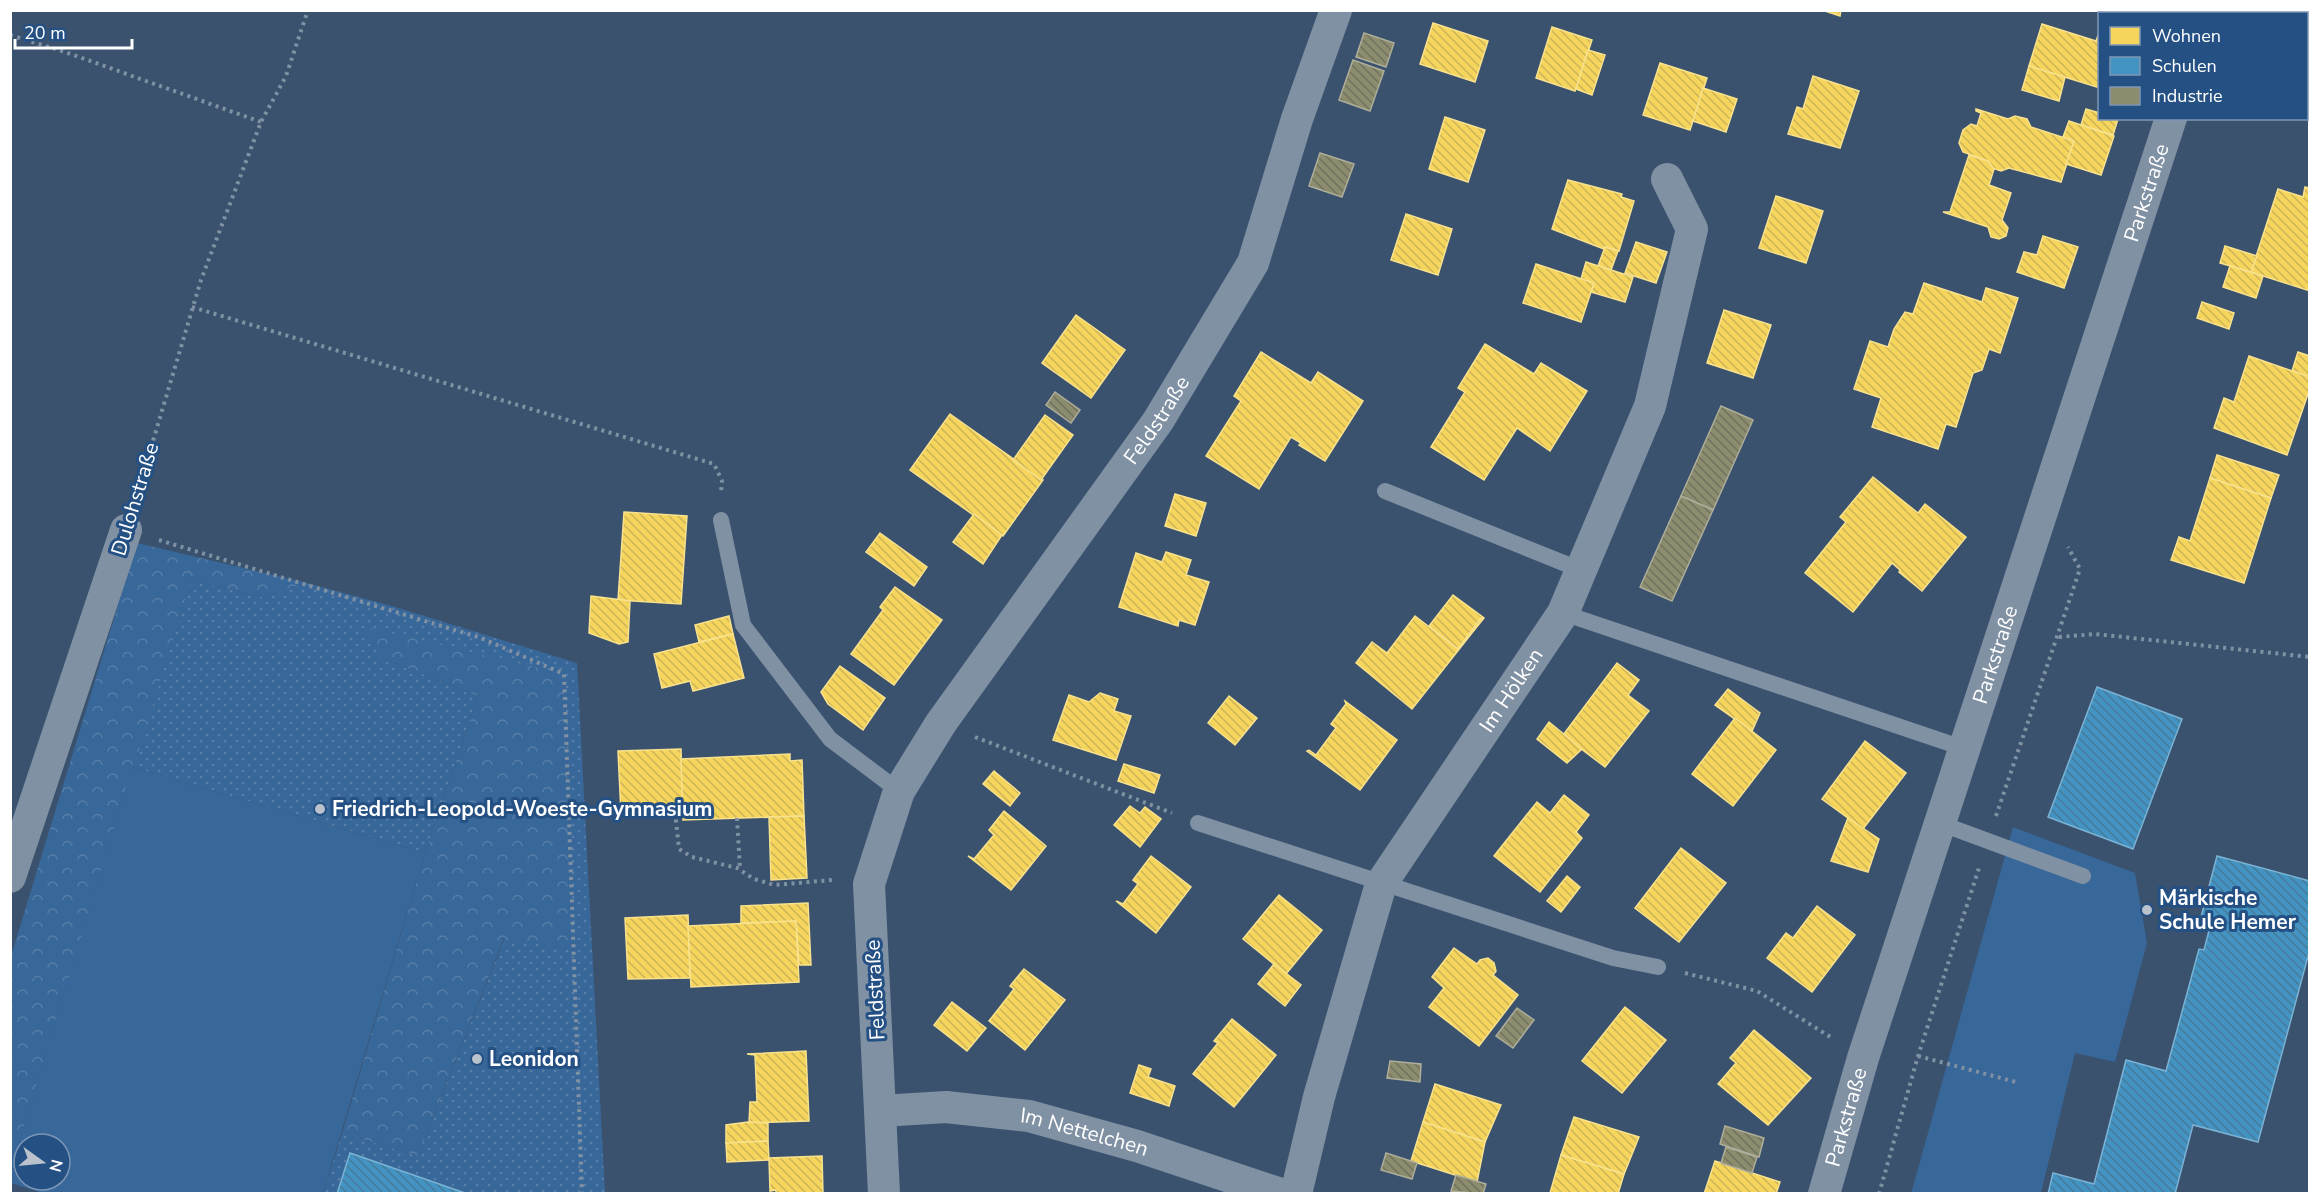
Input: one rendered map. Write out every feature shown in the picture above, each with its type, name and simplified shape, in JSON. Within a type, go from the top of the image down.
[{"type":"street","name":"Feldstraße","points":[[884,1194],[869,884],[899,790],[941,723],[1158,421],[1253,263],[1297,119],[1336,10]]},
{"type":"street","name":"Parkstraße","points":[[1824,1194],[1863,1058],[1942,824],[2170,120]]},
{"type":"street","name":"Im Hölken","points":[[1296,1194],[1319,1097],[1381,884],[1563,613],[1650,406],[1692,229],[1668,179]]},
{"type":"street","name":"Dulohstraße","points":[[10,877],[126,530]]},
{"type":"street","name":"Im Nettelchen","points":[[881,1111],[946,1107],[1029,1116],[1137,1146],[1281,1194]]},
{"type":"lane","points":[[1385,491],[1581,570]]},
{"type":"lane","points":[[721,520],[743,625],[830,739],[899,790]]},
{"type":"lane","points":[[1563,613],[1966,749]]},
{"type":"lane","points":[[1198,823],[1613,958],[1658,967]]},
{"type":"lane","points":[[1942,824],[2083,876]]},
{"type":"path","name":"Dulohstraße","points":[[126,530],[192,307],[261,122],[286,76],[308,10]]},
{"type":"path","points":[[10,35],[66,52],[261,122]]},
{"type":"path","points":[[192,307],[714,464],[722,481],[721,520]]},
{"type":"path","points":[[126,530],[481,638],[564,674],[582,1194]]},
{"type":"path","points":[[2059,637],[2095,634],[2310,657]]},
{"type":"path","points":[[941,723],[1198,823]]},
{"type":"path","points":[[675,812],[674,826],[679,849],[692,857],[740,870],[754,879],[774,885],[838,879],[869,884]]},
{"type":"path","points":[[737,818],[740,870]]},
{"type":"path","points":[[1658,967],[1757,991],[1863,1058]]},
{"type":"path","points":[[1918,1056],[2016,1082]]},
{"type":"green space","points":[[137,543],[307,583],[261,597],[191,580],[23,1132],[12,1132],[11,1170],[11,956]]},
{"type":"green space","points":[[191,580],[261,597],[307,583],[395,607],[577,663],[605,1193],[468,1193],[350,1153],[337,1193],[323,1193],[342,1133],[418,1156],[505,937],[574,950],[564,674],[380,657],[478,696],[425,853],[132,767]]},
{"type":"green space","points":[[365,627],[564,674],[574,950],[504,938],[418,1156],[342,1133],[425,853],[478,696],[380,657]]},
{"type":"green space","points":[[132,767],[425,853],[323,1193],[46,1194],[40,1192],[72,1192],[72,1132],[22,1132]]},
{"type":"green space","points":[[2013,827],[2135,873],[2147,943],[2115,1062],[2075,1053],[2041,1193],[1911,1194]]},
{"type":"building: Wohnen","points":[[1822,10],[1841,10],[1840,16]]},
{"type":"building: Wohnen","points":[[2118,10],[2152,10],[2152,12]]},
{"type":"building: Wohnen","points":[[2308,22],[2310,22],[2310,117],[2308,116]]},
{"type":"building: Wohnen","points":[[1433,23],[1488,41],[1475,82],[1420,64]]},
{"type":"building: Wohnen","points":[[2042,24],[2096,41],[2098,36],[2098,87],[2029,66]]},
{"type":"building: Wohnen","points":[[1552,27],[1592,40],[1575,91],[1536,78]]},
{"type":"building: Wohnen","points":[[1588,50],[1605,55],[1592,95],[1576,89]]},
{"type":"building: Wohnen","points":[[1660,63],[1707,78],[1690,130],[1643,115]]},
{"type":"building: Wohnen","points":[[2029,66],[2065,77],[2059,101],[2022,90]]},
{"type":"building: Wohnen","points":[[1813,76],[1859,91],[1840,148],[1788,134],[1797,107],[1803,109]]},
{"type":"building: Wohnen","points":[[1703,88],[1737,99],[1726,132],[1693,121]]},
{"type":"building: Wohnen","points":[[1976,109],[2008,119],[2015,116],[2027,119],[2031,127],[2074,141],[2061,182],[2009,168],[2001,171],[1992,168],[1988,161],[1963,152],[1959,143],[1963,130],[1971,124],[1977,126],[1981,113]]},
{"type":"building: Wohnen","points":[[2086,109],[2098,112],[2098,120],[2118,120],[2113,135],[2081,125]]},
{"type":"building: Wohnen","points":[[1445,117],[1485,130],[1468,182],[1429,169]]},
{"type":"building: Wohnen","points":[[2069,121],[2114,136],[2101,175],[2066,164],[2074,141],[2063,137]]},
{"type":"building: Wohnen","points":[[1969,155],[1988,161],[1994,169],[1989,185],[2011,193],[2002,220],[2008,228],[2006,236],[1999,239],[1991,237],[1988,227],[1943,212],[1950,212]]},
{"type":"building: Wohnen","points":[[1568,180],[1622,194],[1621,197],[1634,201],[1619,251],[1605,247],[1604,249],[1552,229]]},
{"type":"building: Wohnen","points":[[2305,187],[2310,188],[2310,291],[2251,272],[2278,189],[2303,197]]},
{"type":"building: Wohnen","points":[[1776,196],[1823,211],[1806,263],[1759,248]]},
{"type":"building: Wohnen","points":[[1406,214],[1452,229],[1438,275],[1391,260]]},
{"type":"building: Wohnen","points":[[2043,236],[2078,247],[2064,288],[2017,272],[2024,252],[2037,255]]},
{"type":"building: Wohnen","points":[[1636,242],[1667,252],[1656,283],[1625,273]]},
{"type":"building: Wohnen","points":[[2225,246],[2257,256],[2251,272],[2220,263]]},
{"type":"building: Wohnen","points":[[1605,247],[1618,251],[1611,270],[1598,266]]},
{"type":"building: Wohnen","points":[[1586,262],[1633,277],[1625,302],[1591,292],[1594,283],[1581,279]]},
{"type":"building: Wohnen","points":[[1536,264],[1594,283],[1581,322],[1523,303]]},
{"type":"building: Wohnen","points":[[2230,266],[2263,276],[2256,298],[2223,287]]},
{"type":"building: Wohnen","points":[[1924,283],[1982,302],[1986,288],[2018,298],[2000,353],[1989,349],[1982,370],[1973,373],[1956,427],[1946,424],[1938,449],[1872,427],[1881,398],[1854,389],[1870,341],[1888,347],[1894,329],[1905,312],[1913,314]]},
{"type":"building: Wohnen","points":[[2202,302],[2234,313],[2229,329],[2197,318]]},
{"type":"building: Wohnen","points":[[1724,310],[1771,325],[1753,378],[1707,363]]},
{"type":"building: Wohnen","points":[[1076,315],[1125,350],[1091,398],[1042,363]]},
{"type":"building: Wohnen","points":[[1485,344],[1534,374],[1541,363],[1587,391],[1550,451],[1517,428],[1484,480],[1431,447],[1465,392],[1458,388]]},
{"type":"building: Wohnen","points":[[1261,352],[1311,383],[1318,372],[1363,401],[1325,461],[1299,445],[1301,443],[1291,437],[1259,489],[1206,456],[1241,401],[1234,396]]},
{"type":"building: Wohnen","points":[[2298,352],[2310,356],[2310,377],[2292,371]]},
{"type":"building: Wohnen","points":[[2249,356],[2310,377],[2310,388],[2287,455],[2214,428],[2224,398],[2234,402]]},
{"type":"building: Wohnen","points":[[950,414],[1043,480],[1003,536],[910,470]]},
{"type":"building: Wohnen","points":[[1045,415],[1073,435],[1041,480],[1013,460]]},
{"type":"building: Wohnen","points":[[2217,455],[2279,475],[2271,498],[2210,478]]},
{"type":"building: Wohnen","points":[[1873,477],[1918,513],[1925,504],[1966,537],[1922,591],[1899,572],[1900,570],[1892,563],[1853,612],[1805,573],[1846,522],[1840,517]]},
{"type":"building: Wohnen","points":[[2210,478],[2271,498],[2244,583],[2171,560],[2179,537],[2190,541]]},
{"type":"building: Wohnen","points":[[1175,494],[1206,503],[1196,536],[1165,526]]},
{"type":"building: Wohnen","points":[[624,512],[687,516],[681,604],[618,600]]},
{"type":"building: Wohnen","points":[[974,514],[1002,535],[983,564],[953,542]]},
{"type":"building: Wohnen","points":[[880,533],[927,567],[914,586],[866,552]]},
{"type":"building: Wohnen","points":[[1166,552],[1191,560],[1186,575],[1209,582],[1195,625],[1179,620],[1178,626],[1119,607],[1136,553],[1162,562]]},
{"type":"building: Wohnen","points":[[895,587],[942,620],[894,685],[851,654],[883,610],[880,607]]},
{"type":"building: Wohnen","points":[[1453,595],[1484,618],[1458,649],[1429,626]]},
{"type":"building: Wohnen","points":[[591,596],[630,601],[628,642],[619,644],[589,633]]},
{"type":"building: Wohnen","points":[[729,616],[733,634],[699,642],[695,625]]},
{"type":"building: Wohnen","points":[[1415,616],[1458,649],[1481,618],[1483,619],[1412,709],[1356,663],[1372,642],[1387,653]]},
{"type":"building: Wohnen","points":[[733,634],[744,678],[693,691],[690,681],[662,688],[654,654]]},
{"type":"building: Wohnen","points":[[1617,663],[1639,680],[1628,695],[1649,711],[1605,767],[1563,735]]},
{"type":"building: Wohnen","points":[[840,666],[885,698],[863,730],[828,704],[821,692]]},
{"type":"building: Wohnen","points":[[1728,689],[1760,713],[1752,731],[1715,705]]},
{"type":"building: Wohnen","points":[[1100,693],[1118,699],[1114,711],[1131,716],[1116,760],[1053,740],[1069,695],[1089,702]]},
{"type":"building: Wohnen","points":[[1229,696],[1257,718],[1235,745],[1208,723]]},
{"type":"building: Wohnen","points":[[1345,701],[1397,740],[1360,790],[1307,751],[1316,755],[1336,728],[1331,724],[1346,704]]},
{"type":"building: Wohnen","points":[[1735,718],[1776,750],[1733,806],[1692,774]]},
{"type":"building: Wohnen","points":[[1549,722],[1582,749],[1567,763],[1537,739]]},
{"type":"building: Wohnen","points":[[1865,741],[1906,773],[1863,829],[1822,799]]},
{"type":"building: Wohnen","points":[[681,749],[683,813],[621,814],[618,751]]},
{"type":"building: Wohnen","points":[[790,754],[790,761],[802,760],[804,816],[683,820],[681,759]]},
{"type":"building: Wohnen","points":[[1124,764],[1160,775],[1154,793],[1118,781]]},
{"type":"building: Wohnen","points":[[994,771],[1020,793],[1010,806],[983,784]]},
{"type":"building: Wohnen","points":[[1564,795],[1589,815],[1576,832],[1582,838],[1540,892],[1494,856],[1537,802],[1550,813]]},
{"type":"building: Wohnen","points":[[1130,806],[1140,813],[1145,807],[1161,819],[1140,847],[1114,825]]},
{"type":"building: Wohnen","points":[[1004,811],[1046,846],[1011,890],[968,856],[974,859],[994,835],[989,830]]},
{"type":"building: Wohnen","points":[[804,816],[807,878],[771,880],[769,817]]},
{"type":"building: Wohnen","points":[[1848,818],[1879,839],[1868,872],[1831,861]]},
{"type":"building: Wohnen","points":[[1681,848],[1726,883],[1679,942],[1635,908]]},
{"type":"building: Wohnen","points":[[1151,856],[1191,887],[1156,933],[1116,901],[1123,904],[1138,884],[1133,880]]},
{"type":"building: Wohnen","points":[[1567,876],[1580,887],[1561,912],[1547,901]]},
{"type":"building: Wohnen","points":[[1279,895],[1322,930],[1286,974],[1243,939]]},
{"type":"building: Wohnen","points":[[808,903],[811,965],[799,965],[796,921],[741,923],[741,906]]},
{"type":"building: Wohnen","points":[[1817,906],[1855,935],[1812,992],[1767,958],[1786,933],[1793,938]]},
{"type":"building: Wohnen","points":[[688,915],[690,978],[628,979],[625,918]]},
{"type":"building: Wohnen","points":[[796,921],[799,982],[691,987],[688,926]]},
{"type":"building: Wohnen","points":[[1454,948],[1477,964],[1480,960],[1488,958],[1494,963],[1496,971],[1493,975],[1518,995],[1479,1046],[1429,1007],[1444,988],[1432,977]]},
{"type":"building: Wohnen","points":[[1274,964],[1301,985],[1285,1006],[1258,984]]},
{"type":"building: Wohnen","points":[[1024,969],[1065,1000],[1025,1050],[989,1021],[1014,989],[1010,986]]},
{"type":"building: Wohnen","points":[[952,1002],[986,1028],[967,1051],[934,1025]]},
{"type":"building: Wohnen","points":[[1625,1007],[1666,1040],[1622,1093],[1582,1061]]},
{"type":"building: Wohnen","points":[[1232,1019],[1276,1055],[1234,1107],[1193,1074],[1218,1043],[1214,1041]]},
{"type":"building: Wohnen","points":[[1754,1030],[1811,1078],[1768,1125],[1718,1084],[1736,1063],[1730,1058]]},
{"type":"building: Wohnen","points":[[806,1051],[809,1121],[749,1123],[750,1102],[757,1102],[755,1055],[747,1054]]},
{"type":"building: Wohnen","points":[[1139,1065],[1151,1069],[1148,1077],[1175,1086],[1169,1106],[1130,1093]]},
{"type":"building: Wohnen","points":[[1435,1084],[1501,1105],[1485,1142],[1423,1122]]},
{"type":"building: Wohnen","points":[[1574,1117],[1639,1137],[1624,1174],[1561,1155]]},
{"type":"building: Wohnen","points":[[748,1122],[768,1123],[768,1141],[726,1143],[726,1125]]},
{"type":"building: Wohnen","points":[[1423,1122],[1485,1142],[1477,1182],[1411,1161]]},
{"type":"building: Wohnen","points":[[768,1141],[769,1160],[727,1162],[726,1143]]},
{"type":"building: Wohnen","points":[[1561,1155],[1624,1174],[1618,1194],[1550,1193]]},
{"type":"building: Wohnen","points":[[822,1156],[823,1194],[776,1194],[776,1190],[770,1191],[769,1158]]},
{"type":"building: Wohnen","points":[[1715,1161],[1780,1182],[1776,1194],[1704,1194]]},
{"type":"building: Schulen","points":[[2097,687],[2182,719],[2133,849],[2048,817]]},
{"type":"building: Schulen","points":[[2217,856],[2310,881],[2310,949],[2258,1142],[2193,1125],[2175,1194],[2048,1194],[2053,1173],[2094,1184],[2126,1060],[2166,1071],[2199,949],[2204,950],[2211,923],[2200,921]]},
{"type":"building: Schulen","points":[[350,1153],[468,1194],[337,1194]]},
{"type":"building: Industrie","points":[[1364,33],[1394,43],[1386,67],[1356,57]]},
{"type":"building: Industrie","points":[[1353,60],[1384,71],[1370,111],[1339,100]]},
{"type":"building: Industrie","points":[[1320,153],[1354,164],[1342,197],[1309,186]]},
{"type":"building: Industrie","points":[[1055,392],[1080,410],[1071,423],[1046,405]]},
{"type":"building: Industrie","points":[[1721,406],[1753,420],[1713,510],[1681,496]]},
{"type":"building: Industrie","points":[[1681,496],[1713,510],[1672,601],[1640,587]]},
{"type":"building: Industrie","points":[[1517,1008],[1534,1020],[1513,1048],[1496,1036]]},
{"type":"building: Industrie","points":[[1390,1061],[1421,1064],[1420,1082],[1387,1078]]},
{"type":"building: Industrie","points":[[1725,1126],[1764,1138],[1759,1157],[1720,1144]]},
{"type":"building: Industrie","points":[[1726,1147],[1757,1157],[1752,1173],[1721,1163]]},
{"type":"building: Industrie","points":[[1386,1153],[1417,1163],[1412,1179],[1381,1170]]},
{"type":"building: Industrie","points":[[1456,1175],[1486,1184],[1483,1194],[1451,1191]]},
{"type":"place","name":"Friedrich-Leopold-Woeste-Gymnasium","points":[[320,809]]},
{"type":"place","name":"Märkische Schule Hemer","points":[[2147,910]]},
{"type":"place","name":"Leonidon","points":[[477,1059]]}]
